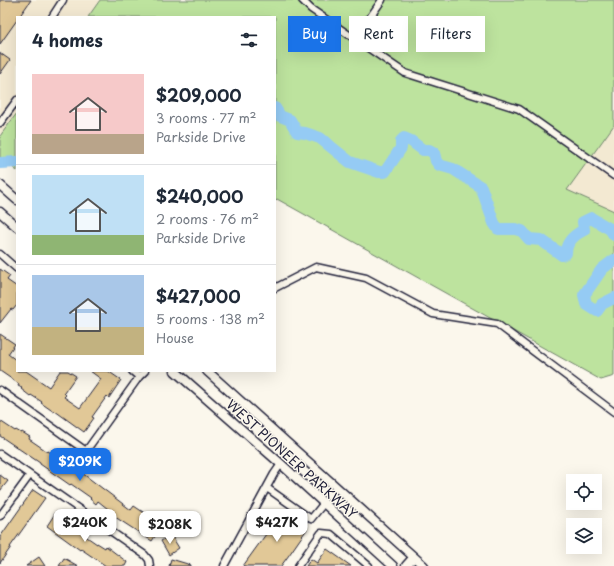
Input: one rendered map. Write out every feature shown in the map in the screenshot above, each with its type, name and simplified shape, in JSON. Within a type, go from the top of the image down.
[{"type":"main road","points":[[0,184],[16,199]]},
{"type":"main road","points":[[0,212],[16,226]]},
{"type":"main road","name":"WEST PIONEER PARKWAY","points":[[176,372],[324,502],[393,566]]},
{"type":"main road","name":"WEST PIONEER PARKWAY","points":[[208,372],[424,566]]},
{"type":"main road","points":[[406,566],[414,557]]},
{"type":"street","points":[[53,16],[63,0]]},
{"type":"street","points":[[302,0],[311,9],[349,35]]},
{"type":"street","points":[[371,16],[382,0]]},
{"type":"street","points":[[374,52],[405,73],[519,109],[614,176]]},
{"type":"street","points":[[0,123],[16,101]]},
{"type":"street","points":[[0,254],[16,268]]},
{"type":"street","points":[[276,287],[316,267],[366,278],[434,314],[497,324],[614,412]]},
{"type":"street","points":[[133,372],[139,377]]},
{"type":"street","points":[[0,390],[86,451],[144,372]]},
{"type":"street","points":[[0,454],[145,555],[150,563]]},
{"type":"street","points":[[224,566],[274,474],[281,464]]},
{"type":"street","points":[[0,516],[30,475]]},
{"type":"street","points":[[267,488],[311,519],[324,502]]},
{"type":"street","points":[[298,566],[321,533],[331,534],[369,566]]},
{"type":"shaded area","points":[[0,0],[100,0],[89,16],[16,16],[16,114],[0,136]]},
{"type":"shaded area","points":[[614,125],[614,211],[567,190]]},
{"type":"green space","points":[[100,0],[614,0],[614,125],[567,190],[614,211],[614,376],[601,380],[277,199],[276,200],[276,16],[89,16]]},
{"type":"green space","points":[[16,114],[16,170],[0,157],[0,136]]},
{"type":"building","points":[[0,0],[31,0],[20,16],[16,16],[16,21],[0,44]]},
{"type":"building","points":[[0,53],[10,60],[0,74]]},
{"type":"building","points":[[0,269],[10,276],[7,280],[16,286],[16,306],[13,310],[11,309],[0,323]]},
{"type":"building","points":[[0,334],[15,344],[8,354],[16,360],[16,372],[27,372],[49,387],[59,372],[70,372],[76,376],[64,393],[66,395],[64,397],[80,408],[101,379],[91,372],[109,372],[121,380],[109,398],[107,396],[92,417],[94,418],[84,432],[41,403],[42,402],[31,395],[30,396],[18,386],[19,384],[0,371]]},
{"type":"building","points":[[0,421],[15,431],[22,432],[30,437],[29,439],[82,473],[131,510],[134,506],[146,514],[143,518],[159,530],[152,541],[112,515],[113,513],[98,501],[96,504],[90,499],[91,498],[0,436]]},
{"type":"building","points":[[0,475],[8,481],[0,491]]},
{"type":"building","points":[[33,490],[45,498],[0,563],[0,537]]},
{"type":"building","points":[[56,512],[62,516],[60,519],[75,529],[77,527],[82,531],[81,533],[97,544],[105,548],[106,546],[127,562],[125,566],[106,566],[81,549],[80,550],[47,526]]},
{"type":"building","points":[[282,512],[307,529],[289,555],[281,566],[243,566]]},
{"type":"building","points":[[171,535],[179,548],[169,555],[161,541]]},
{"type":"building","points":[[327,549],[351,566],[306,566],[311,559],[317,563]]},
{"type":"building","points":[[39,557],[45,566],[26,566]]},
{"type":"building","points":[[64,558],[78,566],[59,566]]},
{"type":"building","points":[[171,559],[191,565],[191,566],[169,566]]},
{"type":"waterway","points":[[276,110],[280,116],[290,120],[297,132],[320,138],[350,162],[379,172],[385,172],[401,148],[401,141],[404,138],[411,141],[423,150],[429,150],[434,153],[436,161],[439,165],[453,169],[481,187],[494,223],[498,229],[515,229],[522,231],[529,239],[541,240],[562,255],[566,253],[567,245],[571,239],[584,230],[583,222],[591,218],[610,229],[614,235]]},
{"type":"waterway","points":[[0,163],[16,162]]},
{"type":"waterway","points":[[614,260],[602,269],[584,295],[586,304],[597,311],[602,304],[614,298]]}]
